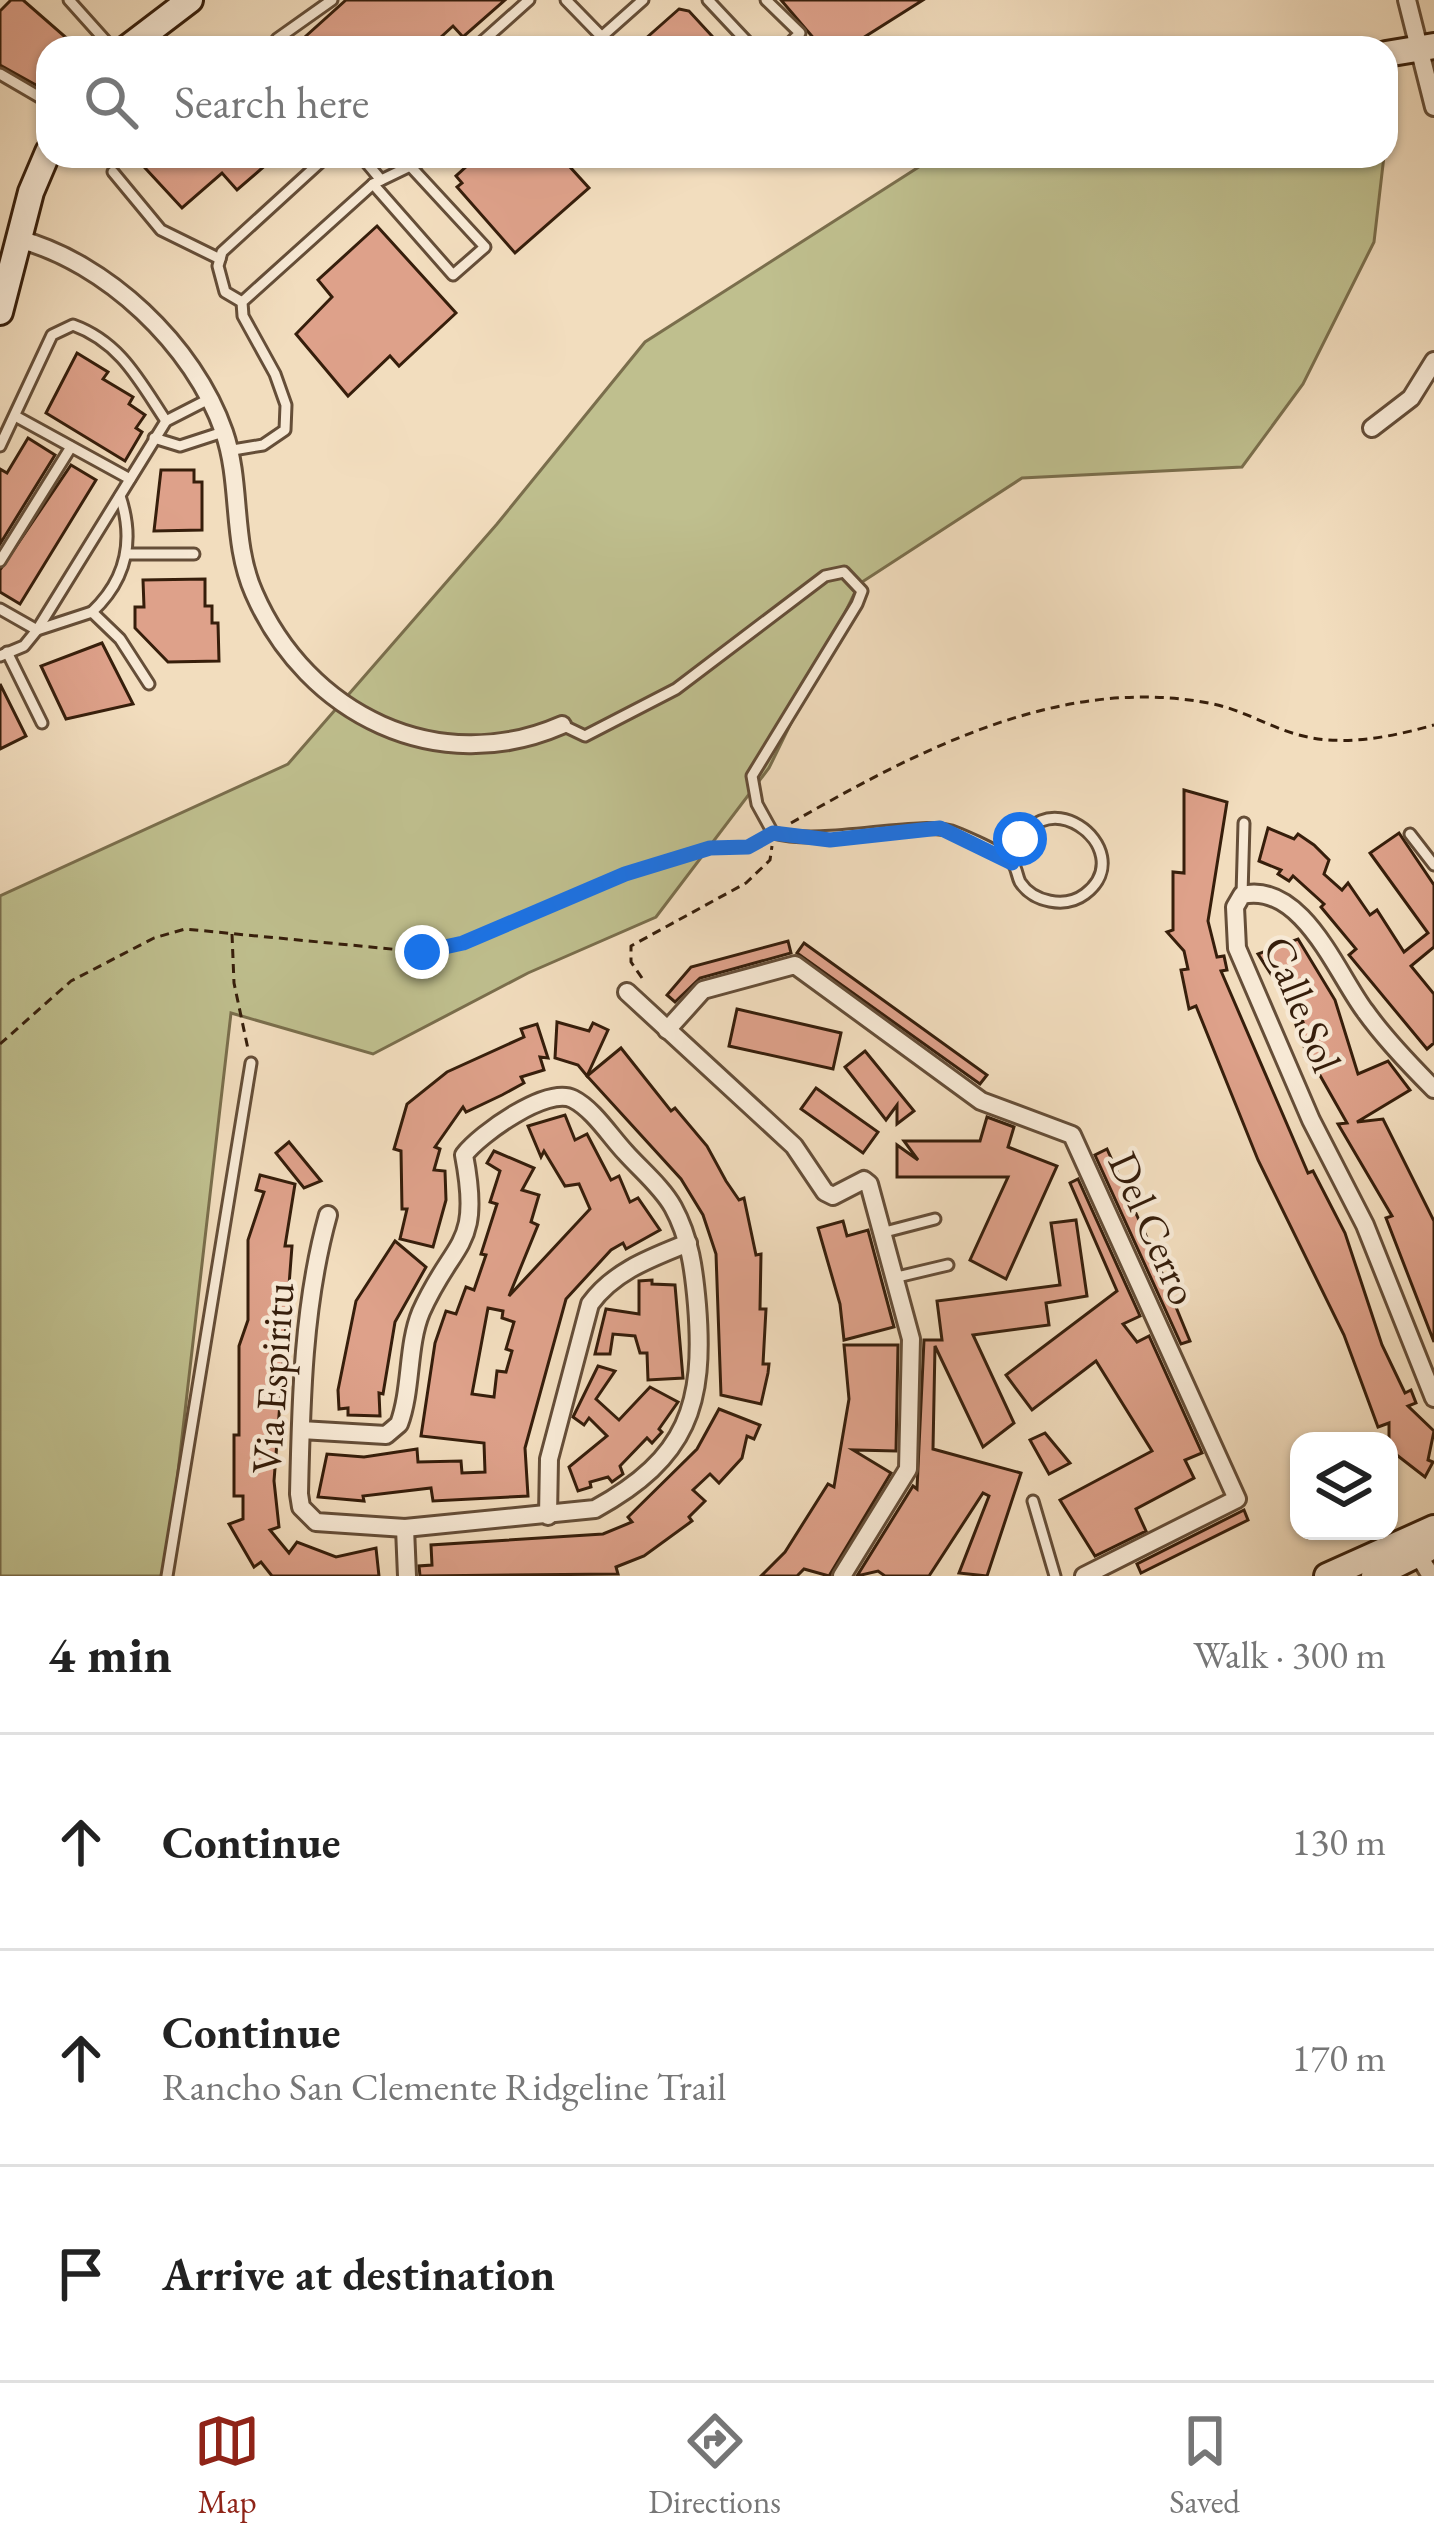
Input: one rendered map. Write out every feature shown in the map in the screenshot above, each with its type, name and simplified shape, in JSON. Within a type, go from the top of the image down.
[{"type":"street","points":[[1407,0],[1426,48],[1434,107]]},
{"type":"street","points":[[141,36],[178,4]]},
{"type":"street","points":[[0,312],[18,238],[42,168]]},
{"type":"street","points":[[18,238],[40,244],[128,293],[172,343],[207,400],[225,441],[238,537],[256,598],[293,654],[336,701],[389,729],[436,743],[493,747],[562,725]]},
{"type":"street","points":[[1372,428],[1411,398],[1434,362]]},
{"type":"street","name":"Calle Sol","points":[[1434,1089],[1364,1010],[1306,924],[1266,894],[1242,895],[1235,907],[1237,948],[1311,1120],[1365,1225],[1434,1398]]},
{"type":"street","name":"Del Cerro","points":[[667,1030],[703,990],[795,965],[981,1101],[1072,1135],[1237,1499],[1084,1576]]},
{"type":"street","points":[[627,992],[794,1146],[824,1192],[833,1196],[867,1182],[911,1339],[908,1469],[842,1576]]},
{"type":"street","points":[[301,1430],[386,1436],[399,1424],[420,1314],[463,1245],[473,1202],[464,1155],[498,1124],[554,1096],[574,1099],[671,1204],[688,1244],[702,1366],[691,1417],[660,1456],[595,1509],[405,1528],[406,1576]]},
{"type":"street","name":"Via Espiritu","points":[[328,1215],[317,1256],[301,1430],[300,1504],[310,1519],[336,1528],[405,1528]]},
{"type":"street","points":[[548,1516],[549,1459],[590,1304],[622,1274],[688,1244]]},
{"type":"street","points":[[1374,1576],[1418,1559],[1434,1528]]},
{"type":"street","points":[[1327,1576],[1418,1559]]},
{"type":"lane","points":[[69,0],[101,36]]},
{"type":"lane","points":[[281,36],[332,0]]},
{"type":"lane","points":[[488,36],[529,0]]},
{"type":"lane","points":[[566,0],[601,36]]},
{"type":"lane","points":[[708,0],[742,36]]},
{"type":"lane","points":[[766,0],[800,33],[797,36]]},
{"type":"lane","points":[[603,36],[635,2]]},
{"type":"lane","points":[[0,74],[36,95]]},
{"type":"lane","points":[[220,259],[315,168]]},
{"type":"lane","points":[[242,302],[377,182],[412,168],[485,247],[453,275],[377,182],[368,168]]},
{"type":"lane","points":[[113,172],[161,230],[220,259]]},
{"type":"lane","points":[[220,259],[224,292],[242,302]]},
{"type":"lane","points":[[154,438],[180,446],[225,441],[263,445],[285,430],[286,405],[243,316],[242,302]]},
{"type":"lane","points":[[0,446],[52,335],[73,326],[100,335],[124,357],[166,421]]},
{"type":"lane","points":[[42,723],[3,654],[24,646],[37,630],[166,421],[207,400]]},
{"type":"lane","points":[[17,417],[130,479]]},
{"type":"lane","points":[[0,561],[71,447]]},
{"type":"lane","points":[[0,609],[37,630],[92,612],[115,591],[126,554],[127,517],[120,496]]},
{"type":"lane","points":[[126,554],[194,554]]},
{"type":"lane","points":[[562,725],[585,736],[676,689],[825,576],[844,572],[862,591],[857,604],[752,776],[757,804],[773,833],[830,840],[940,828],[1012,863],[1022,885],[1046,902],[1071,901],[1088,892],[1100,874],[1101,854],[1092,834],[1075,821],[1055,818],[1033,826],[1020,839],[1012,863]]},
{"type":"lane","points":[[92,612],[120,639],[149,684]]},
{"type":"lane","points":[[1242,895],[1244,824]]},
{"type":"lane","points":[[1410,834],[1428,848],[1434,865]]},
{"type":"lane","points":[[167,1576],[250,1063]]},
{"type":"lane","points":[[881,1233],[935,1219]]},
{"type":"lane","points":[[893,1278],[948,1265]]},
{"type":"lane","points":[[1033,1501],[1055,1576]]},
{"type":"path","points":[[0,1044],[71,981],[112,955],[185,929],[346,949],[422,952],[463,943],[641,868],[710,848],[748,847],[861,783],[1030,710],[1082,698],[1211,703],[1298,735],[1348,741],[1434,725]]},
{"type":"path","points":[[642,978],[631,962],[631,946],[746,883],[770,860],[773,833]]},
{"type":"path","points":[[232,932],[234,983],[250,1063]]},
{"type":"green space","points":[[917,168],[1383,168],[1374,242],[1303,384],[1242,467],[1022,478],[859,584],[769,768],[656,917],[528,973],[373,1054],[231,1013],[166,1576],[0,1576],[0,896],[288,764],[497,524],[645,342]]},
{"type":"building","points":[[11,0],[23,0],[64,36],[36,36],[36,85],[0,65],[0,11]]},
{"type":"building","points":[[346,0],[505,0],[464,36],[453,26],[442,36],[306,36]]},
{"type":"building","points":[[781,0],[923,0],[866,36],[812,36]]},
{"type":"building","points":[[679,9],[689,11],[712,36],[649,36]]},
{"type":"building","points":[[145,168],[262,168],[237,190],[222,173],[182,208]]},
{"type":"building","points":[[465,168],[571,168],[589,188],[515,253],[457,187],[462,183],[456,176]]},
{"type":"building","points":[[377,226],[456,313],[399,366],[390,356],[348,396],[296,334],[332,297],[318,280]]},
{"type":"building","points":[[77,353],[108,372],[103,379],[133,397],[129,404],[145,415],[136,428],[142,432],[125,461],[46,413]]},
{"type":"building","points":[[28,438],[55,455],[0,544],[0,469],[7,473]]},
{"type":"building","points":[[71,465],[96,480],[20,604],[0,592],[0,570]]},
{"type":"building","points":[[161,470],[194,470],[194,482],[202,482],[202,530],[154,531]]},
{"type":"building","points":[[205,579],[205,606],[212,606],[212,623],[218,623],[219,661],[168,662],[135,628],[135,607],[144,607],[143,580]]},
{"type":"building","points":[[102,643],[133,704],[66,719],[41,666]]},
{"type":"building","points":[[0,684],[26,736],[0,749]]},
{"type":"building","points":[[1184,790],[1227,802],[1208,921],[1217,957],[1224,956],[1227,970],[1221,971],[1308,1173],[1313,1171],[1345,1233],[1382,1345],[1405,1393],[1411,1390],[1416,1403],[1408,1406],[1434,1431],[1428,1460],[1433,1462],[1425,1477],[1398,1456],[1398,1432],[1389,1432],[1389,1423],[1378,1427],[1344,1335],[1258,1160],[1196,1006],[1189,1009],[1181,970],[1188,969],[1184,951],[1167,932],[1173,930],[1173,872],[1184,873]]},
{"type":"building","points":[[1268,828],[1294,839],[1298,834],[1314,845],[1329,860],[1324,874],[1342,890],[1348,883],[1370,915],[1377,910],[1404,952],[1428,933],[1370,853],[1399,833],[1434,885],[1434,947],[1411,966],[1434,994],[1434,1043],[1427,1049],[1349,955],[1356,949],[1321,907],[1324,904],[1293,876],[1289,881],[1278,874],[1281,870],[1259,861]]},
{"type":"building","points":[[1298,939],[1335,1000],[1358,1074],[1388,1061],[1410,1090],[1357,1122],[1383,1119],[1434,1221],[1434,1342],[1386,1218],[1392,1216],[1338,1124],[1347,1123],[1305,1049],[1296,1025],[1303,1022],[1284,978],[1276,982],[1258,954]]},
{"type":"building","points":[[788,941],[791,953],[700,978],[675,1002],[667,995],[691,967]]},
{"type":"building","points":[[804,943],[987,1075],[980,1084],[797,953]]},
{"type":"building","points":[[737,1009],[841,1033],[833,1069],[729,1046]]},
{"type":"building","points":[[557,1022],[589,1031],[593,1023],[608,1030],[587,1076],[578,1065],[555,1058]]},
{"type":"building","points":[[537,1024],[548,1058],[540,1057],[544,1070],[521,1077],[524,1083],[466,1112],[463,1107],[435,1147],[440,1149],[434,1170],[445,1171],[446,1200],[433,1247],[400,1239],[407,1209],[402,1209],[401,1151],[394,1149],[407,1104],[447,1072],[524,1037],[521,1029]]},
{"type":"building","points":[[621,1048],[671,1111],[675,1108],[707,1146],[739,1200],[744,1198],[756,1255],[761,1254],[760,1309],[766,1309],[763,1364],[769,1364],[761,1404],[721,1395],[716,1254],[703,1215],[681,1179],[587,1076]]},
{"type":"building","points":[[865,1051],[914,1111],[897,1124],[897,1105],[886,1120],[845,1067]]},
{"type":"building","points":[[816,1088],[878,1132],[863,1153],[801,1109]]},
{"type":"building","points":[[565,1115],[575,1140],[587,1134],[611,1180],[619,1176],[630,1202],[638,1198],[660,1230],[626,1249],[623,1243],[611,1250],[566,1299],[525,1448],[528,1496],[433,1501],[431,1488],[363,1496],[364,1501],[318,1497],[327,1454],[364,1457],[417,1449],[418,1462],[461,1461],[462,1473],[485,1472],[484,1443],[421,1436],[435,1343],[446,1311],[456,1314],[466,1287],[474,1290],[486,1255],[481,1254],[497,1204],[490,1202],[500,1171],[487,1163],[494,1151],[534,1168],[522,1190],[539,1195],[531,1222],[538,1225],[509,1296],[590,1209],[579,1184],[565,1186],[544,1151],[541,1157],[528,1126]],"holes":[[[488,1308],[503,1311],[502,1318],[514,1322],[506,1349],[512,1351],[506,1372],[497,1371],[494,1397],[472,1394]]]},
{"type":"building","points":[[987,1117],[1014,1127],[1008,1147],[1057,1166],[1006,1279],[970,1260],[1008,1177],[897,1177],[897,1145],[918,1160],[904,1141],[980,1141]]},
{"type":"building","points":[[289,1142],[321,1181],[304,1188],[276,1153]]},
{"type":"building","points":[[1107,1149],[1190,1341],[1181,1344],[1095,1155]]},
{"type":"building","points":[[260,1175],[295,1184],[285,1246],[292,1246],[274,1481],[279,1527],[270,1530],[289,1553],[297,1542],[336,1557],[376,1548],[379,1576],[272,1576],[261,1562],[254,1567],[229,1524],[243,1519],[243,1496],[234,1496],[234,1435],[239,1435],[239,1346],[248,1320],[248,1240],[264,1192],[256,1190]]},
{"type":"building","points":[[1078,1179],[1140,1316],[1123,1324],[1137,1342],[1149,1336],[1202,1453],[1185,1460],[1194,1478],[1136,1509],[1146,1531],[1095,1556],[1060,1500],[1152,1451],[1096,1361],[1032,1410],[1006,1375],[1117,1291],[1070,1183]]},
{"type":"building","points":[[1076,1220],[1087,1296],[1046,1303],[1049,1325],[973,1335],[1014,1423],[983,1447],[935,1346],[933,1449],[1021,1473],[987,1576],[959,1573],[989,1496],[983,1493],[929,1576],[885,1576],[878,1571],[857,1576],[913,1486],[917,1489],[924,1340],[942,1340],[937,1301],[1060,1285],[1051,1223]]},
{"type":"building","points":[[843,1221],[847,1236],[868,1230],[894,1327],[844,1340],[840,1304],[818,1228]]},
{"type":"building","points":[[395,1241],[426,1267],[395,1322],[383,1394],[379,1393],[380,1416],[348,1415],[348,1408],[339,1409],[338,1390],[356,1301]]},
{"type":"building","points":[[652,1280],[652,1284],[675,1285],[683,1378],[648,1380],[647,1353],[640,1353],[635,1336],[613,1334],[610,1354],[595,1354],[606,1309],[639,1314],[639,1281]]},
{"type":"building","points":[[844,1345],[898,1345],[896,1451],[853,1450],[891,1473],[829,1576],[804,1569],[797,1576],[761,1576],[785,1552],[828,1484],[834,1487],[849,1399]]},
{"type":"building","points":[[598,1366],[615,1371],[596,1399],[619,1420],[650,1387],[678,1402],[659,1429],[662,1432],[652,1443],[647,1438],[620,1466],[623,1474],[612,1482],[608,1477],[590,1482],[591,1487],[578,1491],[569,1467],[607,1436],[589,1418],[584,1425],[573,1417]]},
{"type":"building","points":[[719,1409],[760,1425],[754,1439],[747,1436],[742,1458],[719,1483],[710,1474],[693,1490],[705,1501],[689,1517],[692,1521],[644,1556],[616,1567],[618,1574],[420,1576],[419,1566],[432,1565],[431,1545],[603,1534],[632,1522],[628,1517],[697,1449]]},
{"type":"building","points":[[1045,1433],[1070,1463],[1049,1474],[1030,1440]]},
{"type":"building","points":[[1244,1510],[1248,1520],[1141,1573],[1137,1564]]},
{"type":"route","points":[[422,952],[463,943],[675,857],[710,848],[748,847],[773,833],[830,840],[940,828],[1012,863],[1020,839]]}]
